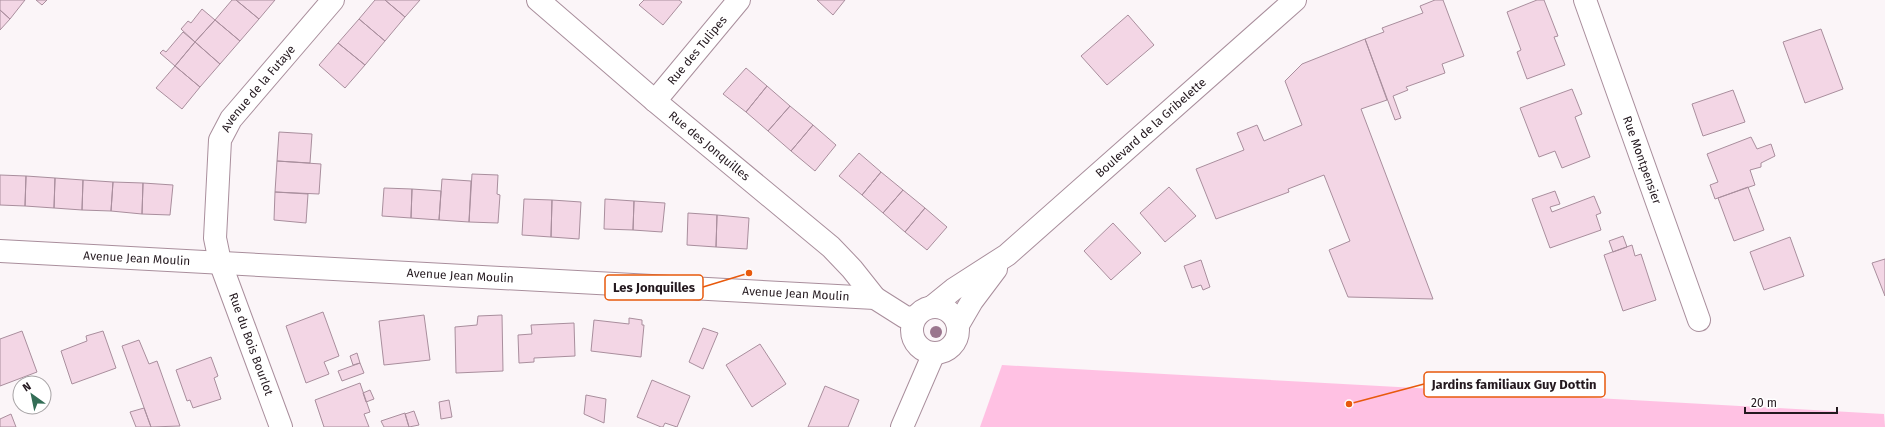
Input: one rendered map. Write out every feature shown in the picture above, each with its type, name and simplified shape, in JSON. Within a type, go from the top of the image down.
[{"type":"street","name":"Avenue de la Futaye","points":[[220,262],[215,238],[220,140],[231,119],[333,0]]},
{"type":"street","name":"Rue des Jonquilles","points":[[538,0],[831,247],[852,269],[875,298]]},
{"type":"street","name":"Rue des Tulipes","points":[[655,100],[740,0]]},
{"type":"street","name":"Boulevard de la Gribelette","points":[[933,306],[954,289],[1007,255],[1295,0]]},
{"type":"street","name":"Rue Montpensier","points":[[1585,0],[1699,320]]},
{"type":"street","name":"Avenue Jean Moulin","points":[[0,251],[875,298],[905,317],[914,318]]},
{"type":"street","name":"Boulevard de la Gribelette","points":[[958,325],[972,300],[1007,255]]},
{"type":"street","name":"Rue du Bois Bourlot","points":[[220,262],[280,427]]},
{"type":"street","points":[[933,306],[941,307],[949,311],[955,318],[958,325],[957,337],[954,344],[948,349],[934,353],[919,347],[914,341],[912,333],[914,318],[926,308],[933,306]]},
{"type":"street","points":[[902,427],[934,353]]},
{"type":"shaded area","points":[[1002,365],[1884,414],[1885,427],[980,427]]},
{"type":"building","points":[[0,0],[25,0],[10,19],[0,10]]},
{"type":"building","points":[[36,0],[47,0],[42,5]]},
{"type":"building","points":[[232,0],[236,0],[259,19],[240,41],[215,20]]},
{"type":"building","points":[[236,0],[275,0],[259,19]]},
{"type":"building","points":[[375,0],[385,0],[405,17],[385,41],[359,19]]},
{"type":"building","points":[[385,0],[420,0],[405,17]]},
{"type":"building","points":[[644,0],[679,0],[682,2],[663,25],[639,5]]},
{"type":"building","points":[[817,0],[845,0],[833,15]]},
{"type":"building","points":[[1435,0],[1443,0],[1464,56],[1442,64],[1445,73],[1406,87],[1408,90],[1393,96],[1401,118],[1395,120],[1365,39],[1384,32],[1382,28],[1423,13],[1420,6]]},
{"type":"building","points":[[1537,0],[1544,0],[1558,36],[1554,37],[1565,65],[1527,79],[1517,52],[1521,50],[1507,12]]},
{"type":"building","points":[[202,9],[215,20],[195,42],[181,29],[188,21],[191,23]]},
{"type":"building","points":[[0,10],[10,19],[0,30]]},
{"type":"building","points":[[1128,15],[1154,45],[1107,85],[1081,56]]},
{"type":"building","points":[[359,19],[385,41],[365,65],[338,43]]},
{"type":"building","points":[[215,20],[240,41],[220,64],[195,42]]},
{"type":"building","points":[[1821,29],[1843,89],[1805,103],[1783,42]]},
{"type":"building","points":[[183,32],[195,42],[175,66],[160,53],[163,50],[166,52]]},
{"type":"building","points":[[1365,39],[1387,100],[1361,109],[1433,299],[1348,297],[1329,250],[1350,241],[1324,175],[1288,189],[1289,192],[1216,219],[1196,169],[1244,150],[1237,133],[1257,125],[1264,141],[1302,125],[1285,81],[1302,64]]},
{"type":"building","points":[[195,42],[220,64],[200,87],[175,66]]},
{"type":"building","points":[[338,43],[365,65],[345,88],[319,65]]},
{"type":"building","points":[[175,66],[200,87],[182,109],[156,88]]},
{"type":"building","points":[[746,68],[767,86],[746,112],[723,94]]},
{"type":"building","points":[[767,86],[790,106],[768,131],[746,112]]},
{"type":"building","points":[[1572,89],[1582,114],[1575,117],[1590,157],[1562,168],[1555,151],[1539,157],[1520,108]]},
{"type":"building","points":[[1733,90],[1745,122],[1703,136],[1692,104]]},
{"type":"building","points":[[790,106],[813,125],[791,151],[768,131]]},
{"type":"building","points":[[813,125],[836,145],[815,171],[791,151]]},
{"type":"building","points":[[279,132],[312,134],[310,163],[277,161]]},
{"type":"building","points":[[1751,137],[1757,149],[1771,144],[1775,156],[1761,163],[1761,167],[1750,170],[1755,185],[1715,199],[1710,185],[1718,182],[1707,154]]},
{"type":"building","points":[[859,153],[881,172],[862,195],[839,176]]},
{"type":"building","points":[[277,161],[321,164],[319,194],[275,192]]},
{"type":"building","points":[[881,172],[903,190],[883,213],[862,195]]},
{"type":"building","points":[[472,174],[498,175],[497,194],[500,195],[498,223],[469,222]]},
{"type":"building","points":[[0,175],[26,176],[25,206],[0,205]]},
{"type":"building","points":[[26,176],[55,178],[54,208],[25,206]]},
{"type":"building","points":[[55,178],[83,180],[82,210],[54,208]]},
{"type":"building","points":[[442,179],[471,181],[469,222],[439,220]]},
{"type":"building","points":[[83,180],[113,182],[111,211],[82,210]]},
{"type":"building","points":[[113,182],[143,183],[142,214],[111,211]]},
{"type":"building","points":[[143,183],[173,185],[170,215],[142,214]]},
{"type":"building","points":[[1169,187],[1196,216],[1165,242],[1140,213]]},
{"type":"building","points":[[1748,187],[1764,230],[1734,241],[1718,198]]},
{"type":"building","points":[[384,188],[412,189],[411,218],[382,216]]},
{"type":"building","points":[[412,189],[441,191],[439,220],[411,218]]},
{"type":"building","points":[[903,190],[925,208],[905,232],[883,213]]},
{"type":"building","points":[[1555,191],[1560,204],[1550,207],[1552,212],[1594,196],[1601,213],[1596,215],[1601,230],[1550,248],[1532,199]]},
{"type":"building","points":[[275,192],[308,194],[306,223],[274,220]]},
{"type":"building","points":[[524,199],[552,200],[551,237],[522,235]]},
{"type":"building","points":[[605,199],[634,201],[633,230],[604,229]]},
{"type":"building","points":[[552,200],[581,202],[579,239],[551,237]]},
{"type":"building","points":[[634,201],[665,203],[662,232],[633,230]]},
{"type":"building","points":[[925,208],[947,227],[927,250],[905,232]]},
{"type":"building","points":[[688,213],[717,215],[716,247],[687,245]]},
{"type":"building","points":[[717,215],[749,218],[747,249],[716,247]]},
{"type":"building","points":[[1113,223],[1141,253],[1111,280],[1084,251]]},
{"type":"building","points":[[1623,236],[1627,247],[1613,252],[1609,241]]},
{"type":"building","points":[[1790,237],[1804,276],[1764,290],[1750,252]]},
{"type":"building","points":[[1632,245],[1635,256],[1641,254],[1656,300],[1623,311],[1604,255]]},
{"type":"building","points":[[1885,259],[1885,296],[1872,263]]},
{"type":"building","points":[[1201,260],[1210,287],[1203,290],[1201,285],[1192,288],[1184,266]]},
{"type":"building","points":[[323,312],[339,356],[324,362],[329,374],[306,383],[286,326]]},
{"type":"building","points":[[424,315],[430,360],[384,365],[379,321]]},
{"type":"building","points":[[502,315],[503,371],[456,373],[455,327],[477,325],[478,316]]},
{"type":"building","points":[[629,318],[642,320],[642,325],[644,325],[641,357],[591,351],[594,320],[629,324]]},
{"type":"building","points":[[574,323],[575,356],[534,358],[534,362],[519,363],[518,335],[532,334],[531,325]]},
{"type":"building","points":[[703,328],[718,333],[703,369],[689,362]]},
{"type":"building","points":[[22,331],[37,372],[29,375],[12,375],[12,381],[0,386],[0,339]]},
{"type":"building","points":[[103,331],[116,368],[72,384],[61,351],[87,341],[86,336]]},
{"type":"building","points":[[139,340],[149,364],[157,361],[180,426],[151,427],[122,346]]},
{"type":"building","points":[[760,344],[786,384],[752,407],[726,365]]},
{"type":"building","points":[[357,353],[360,363],[353,365],[350,356]]},
{"type":"building","points":[[211,357],[218,376],[214,378],[221,399],[193,408],[190,400],[187,401],[176,370]]},
{"type":"building","points":[[360,363],[364,373],[342,381],[338,371]]},
{"type":"building","points":[[652,380],[690,396],[677,427],[665,423],[663,427],[661,427],[637,417]]},
{"type":"building","points":[[360,383],[370,412],[364,414],[369,427],[324,427],[315,400]]},
{"type":"building","points":[[825,386],[859,400],[848,427],[808,427]]},
{"type":"building","points":[[370,390],[374,399],[366,402],[363,393]]},
{"type":"building","points":[[586,395],[606,399],[604,423],[584,414]]},
{"type":"building","points":[[449,400],[452,417],[441,419],[439,402]]},
{"type":"building","points":[[144,408],[151,427],[136,427],[130,412]]},
{"type":"building","points":[[414,411],[419,425],[409,427],[405,414]]},
{"type":"building","points":[[405,413],[409,427],[384,427],[381,421]]},
{"type":"building","points":[[11,414],[16,427],[0,427],[0,419]]},
{"type":"place","name":"Les Jonquilles","points":[[749,273]]},
{"type":"place","name":"Jardins familiaux Guy Dottin","points":[[1349,404]]}]
